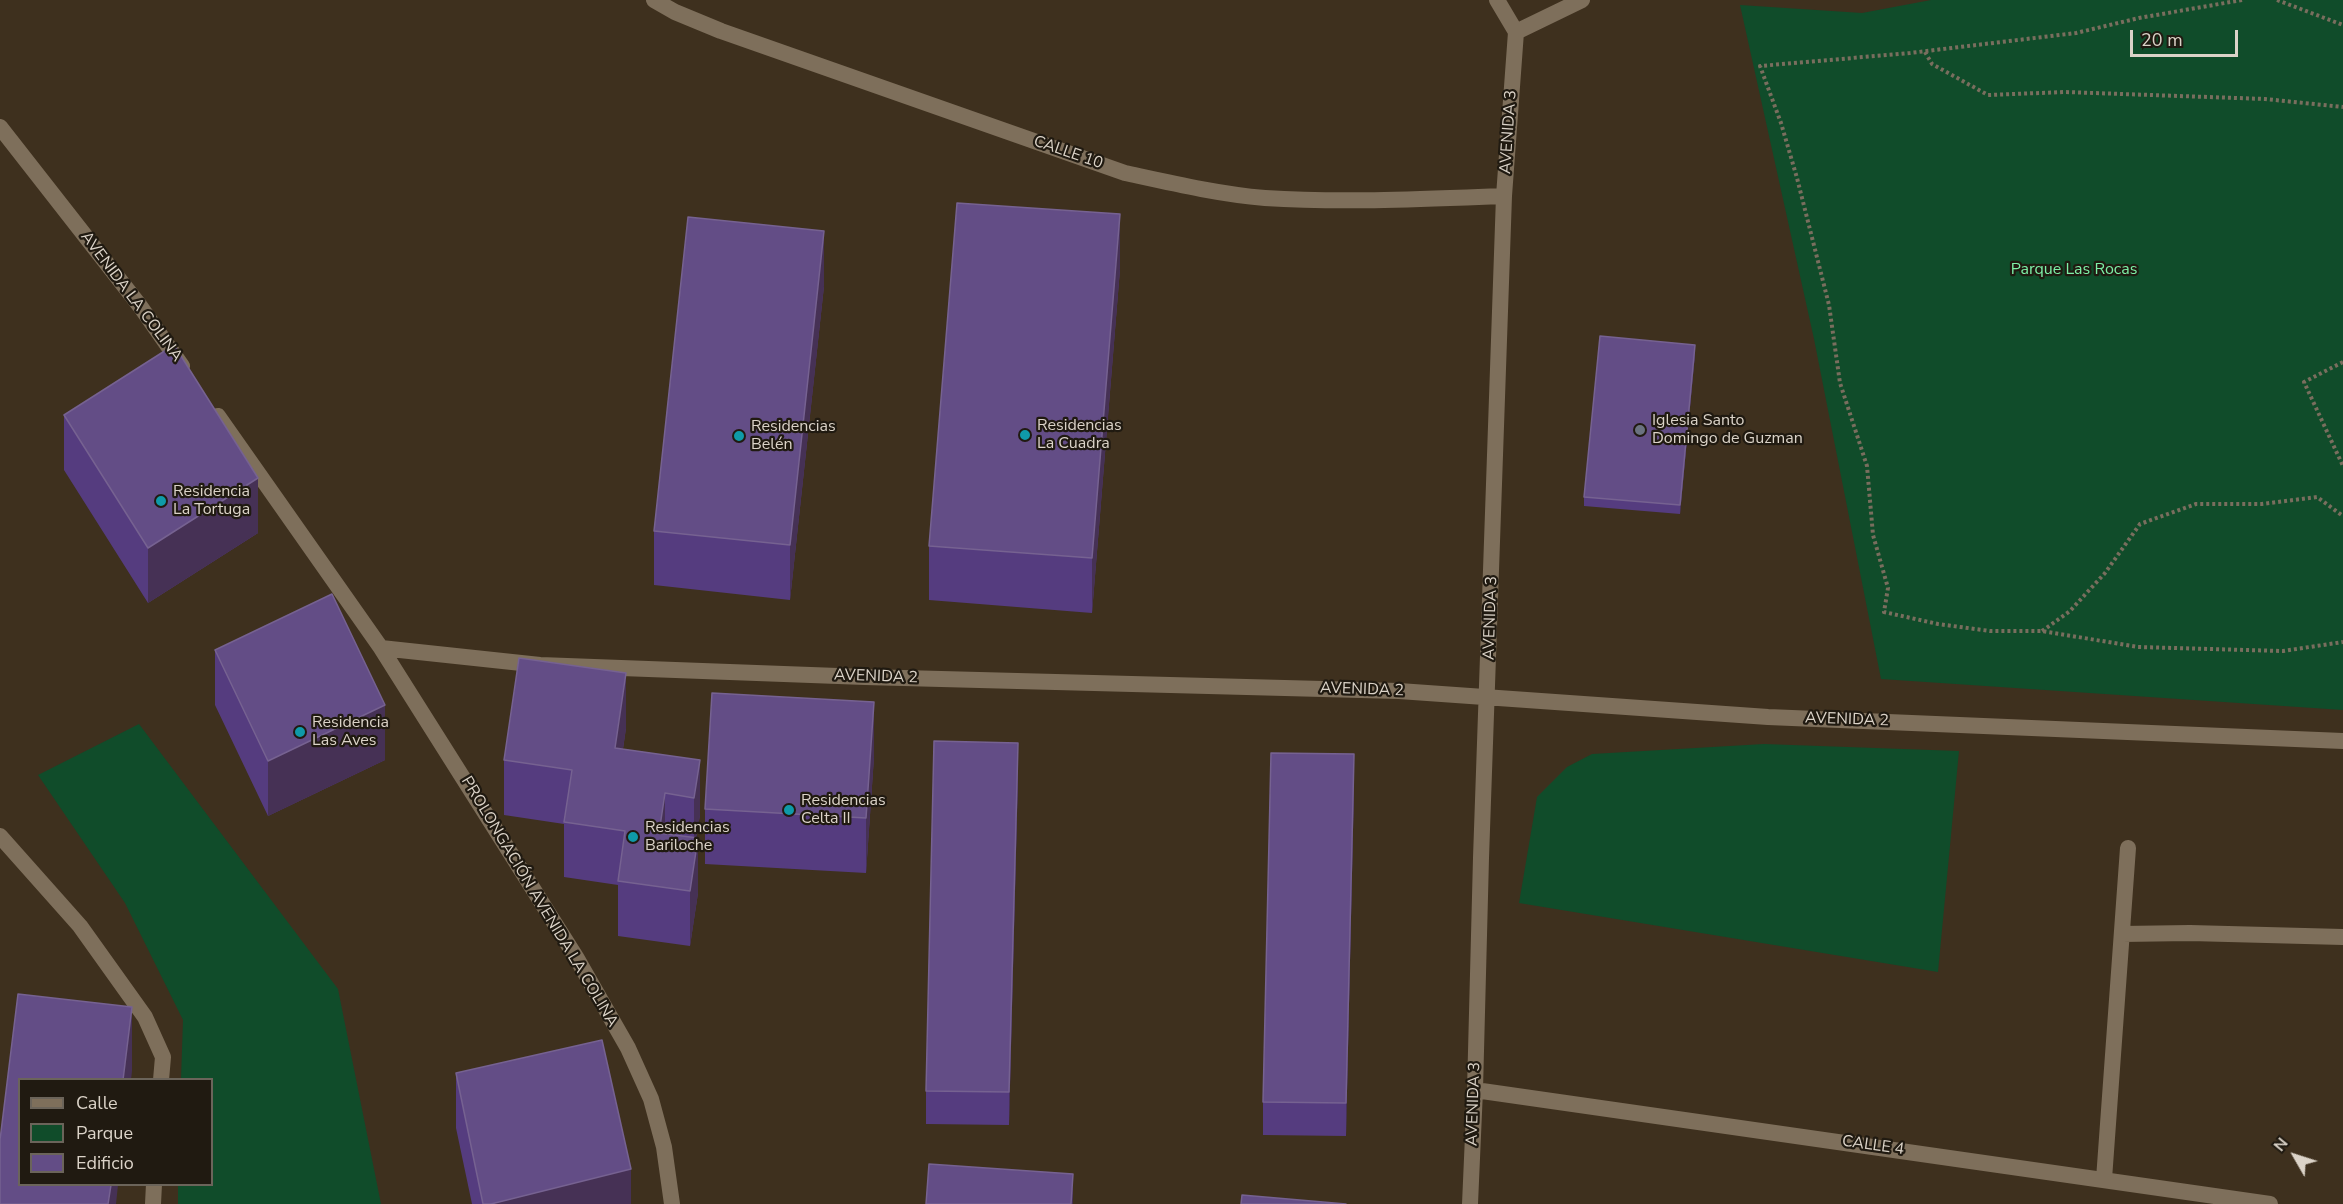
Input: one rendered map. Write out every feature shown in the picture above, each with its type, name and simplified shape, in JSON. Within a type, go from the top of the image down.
[{"type":"street","name":"CALLE 10","points":[[654,0],[675,12],[741,38],[1125,173],[1190,188],[1265,198],[1407,200],[1504,196]]},
{"type":"street","points":[[1497,0],[1516,32],[1582,0]]},
{"type":"street","name":"AVENIDA 3","points":[[1470,1204],[1504,196],[1516,32]]},
{"type":"street","name":"AVENIDA LA COLINA","points":[[0,127],[140,306],[195,384]]},
{"type":"street","points":[[209,404],[381,648]]},
{"type":"street","name":"AVENIDA 2","points":[[381,648],[540,665],[865,677],[1399,691],[1768,717],[2343,741]]},
{"type":"street","name":"PROLONGACIÓN AVENIDA LA COLINA","points":[[381,648],[576,957],[628,1048],[651,1099],[664,1147],[672,1204]]},
{"type":"street","points":[[0,836],[80,926],[145,1017],[163,1057],[161,1078]]},
{"type":"street","points":[[2104,1179],[2128,848]]},
{"type":"street","points":[[2122,934],[2190,933],[2343,937]]},
{"type":"street","name":"CALLE 4","points":[[1475,1090],[2270,1204]]},
{"type":"street","points":[[153,1204],[154,1186]]},
{"type":"path","points":[[2242,0],[2139,18],[2076,33],[1924,51],[1760,66],[1781,123],[1797,178],[1829,305],[1840,383],[1866,465],[1873,536],[1888,588],[1884,612],[1938,624],[1990,631],[2042,631],[2138,647],[2283,651],[2343,642]]},
{"type":"path","points":[[2277,0],[2343,25]]},
{"type":"path","points":[[1924,51],[1932,64],[1988,95],[2065,92],[2265,99],[2343,107]]},
{"type":"path","points":[[2343,362],[2304,382],[2343,466]]},
{"type":"path","points":[[2042,631],[2070,611],[2105,573],[2140,524],[2196,504],[2262,504],[2317,497],[2343,516]]},
{"type":"green space","name":"Parque Las Rocas","points":[[1931,0],[2343,0],[2343,710],[1881,679],[1814,339],[1740,5],[1862,13]]},
{"type":"green space","points":[[139,724],[338,989],[381,1204],[178,1204],[178,1186],[213,1186],[213,1078],[181,1078],[183,1020],[125,903],[38,775]]},
{"type":"green space","points":[[1764,744],[1959,751],[1938,972],[1519,903],[1537,797],[1567,767],[1592,754]]},
{"type":"building","name":"Residencias La Cuadra","points":[[957,203],[1120,214],[1092,558],[929,546]]},
{"type":"building","name":"Residencias Belén","points":[[688,217],[824,231],[790,545],[654,531]]},
{"type":"building","name":"Iglesia Santo Domingo de Guzman","points":[[1600,336],[1695,345],[1680,505],[1584,497]]},
{"type":"building","points":[[174,345],[258,478],[148,548],[64,415]]},
{"type":"building","points":[[332,594],[385,705],[268,761],[215,650]]},
{"type":"building","points":[[519,658],[626,673],[615,748],[700,760],[694,798],[665,793],[659,833],[698,838],[690,891],[618,881],[625,831],[564,822],[572,770],[504,760]]},
{"type":"building","points":[[712,693],[874,702],[866,818],[705,809]]},
{"type":"building","points":[[934,741],[1018,743],[1009,1092],[926,1091]]},
{"type":"building","points":[[1271,753],[1354,754],[1346,1103],[1263,1102]]},
{"type":"building","points":[[18,994],[132,1007],[123,1078],[18,1078],[18,1186],[111,1186],[108,1204],[0,1204],[0,1140]]},
{"type":"building","points":[[602,1040],[631,1169],[491,1204],[483,1204],[456,1073]]},
{"type":"building","points":[[929,1164],[1073,1174],[1071,1204],[926,1204]]},
{"type":"building","points":[[1242,1195],[1346,1204],[1241,1204]]},
{"type":"place","name":"Iglesia Santo Domingo de Guzman","points":[[1640,430]]},
{"type":"place","name":"Residencias La Cuadra","points":[[1025,435]]},
{"type":"place","name":"Residencias Belén","points":[[739,436]]},
{"type":"place","name":"Residencia La Tortuga","points":[[161,501]]},
{"type":"place","name":"Residencia Las Aves","points":[[300,732]]},
{"type":"place","name":"Residencias Celta II","points":[[789,810]]},
{"type":"place","name":"Residencias Bariloche","points":[[633,837]]}]
